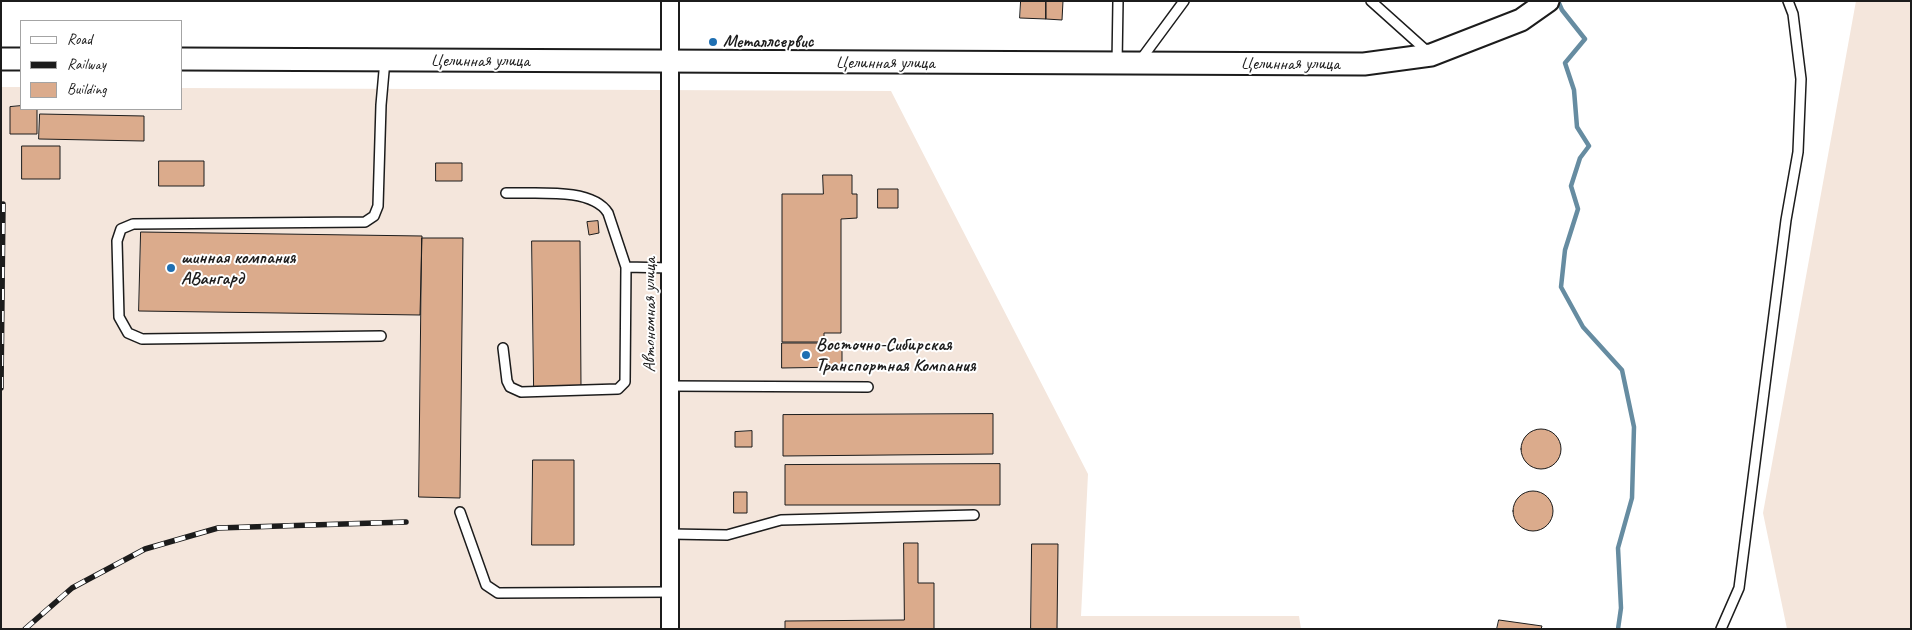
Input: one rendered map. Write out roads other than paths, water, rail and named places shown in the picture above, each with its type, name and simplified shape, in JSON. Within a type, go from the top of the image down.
[{"type":"street","name":"Автономная улица","points":[[670,1],[670,629]]},
{"type":"street","name":"Целинная улица","points":[[182,60],[1364,64],[1431,55],[1521,20],[1548,1]]},
{"type":"street","points":[[1,59],[20,59]]},
{"type":"lane","points":[[1118,1],[1128,64]]},
{"type":"lane","points":[[1128,64],[1184,1]]},
{"type":"lane","points":[[1372,1],[1431,55]]},
{"type":"lane","points":[[1722,629],[1739,588],[1786,220],[1798,152],[1801,79],[1793,14],[1788,1]]},
{"type":"lane","points":[[382,336],[142,339],[128,333],[119,317],[117,241],[121,229],[133,224],[365,222],[374,216],[378,206],[381,105],[385,60]]},
{"type":"lane","points":[[503,348],[506,381],[510,386],[521,392],[618,389],[625,382],[626,267],[604,205],[596,200],[570,194],[506,193]]},
{"type":"lane","points":[[626,267],[670,268]]},
{"type":"lane","points":[[670,386],[868,387]]},
{"type":"lane","points":[[460,512],[486,585],[498,593],[670,592]]},
{"type":"lane","points":[[670,534],[726,535],[781,520],[974,515]]},
{"type":"waterway","points":[[1558,1],[1562,10],[1585,39],[1565,63],[1574,90],[1577,127],[1589,146],[1580,158],[1571,186],[1578,209],[1565,250],[1561,287],[1583,327],[1622,370],[1634,427],[1632,498],[1618,548],[1621,608],[1618,629]]},
{"type":"railway","points":[[1,388],[3,204]]},
{"type":"railway","points":[[25,629],[72,588],[145,549],[218,528],[406,522]]},
{"type":"place","name":"Металлсервис","points":[[713,42]]},
{"type":"place","name":"шинная компания АВангард","points":[[171,268]]},
{"type":"place","name":"Восточно-Сибирская Транспортная Компания","points":[[806,355]]}]
